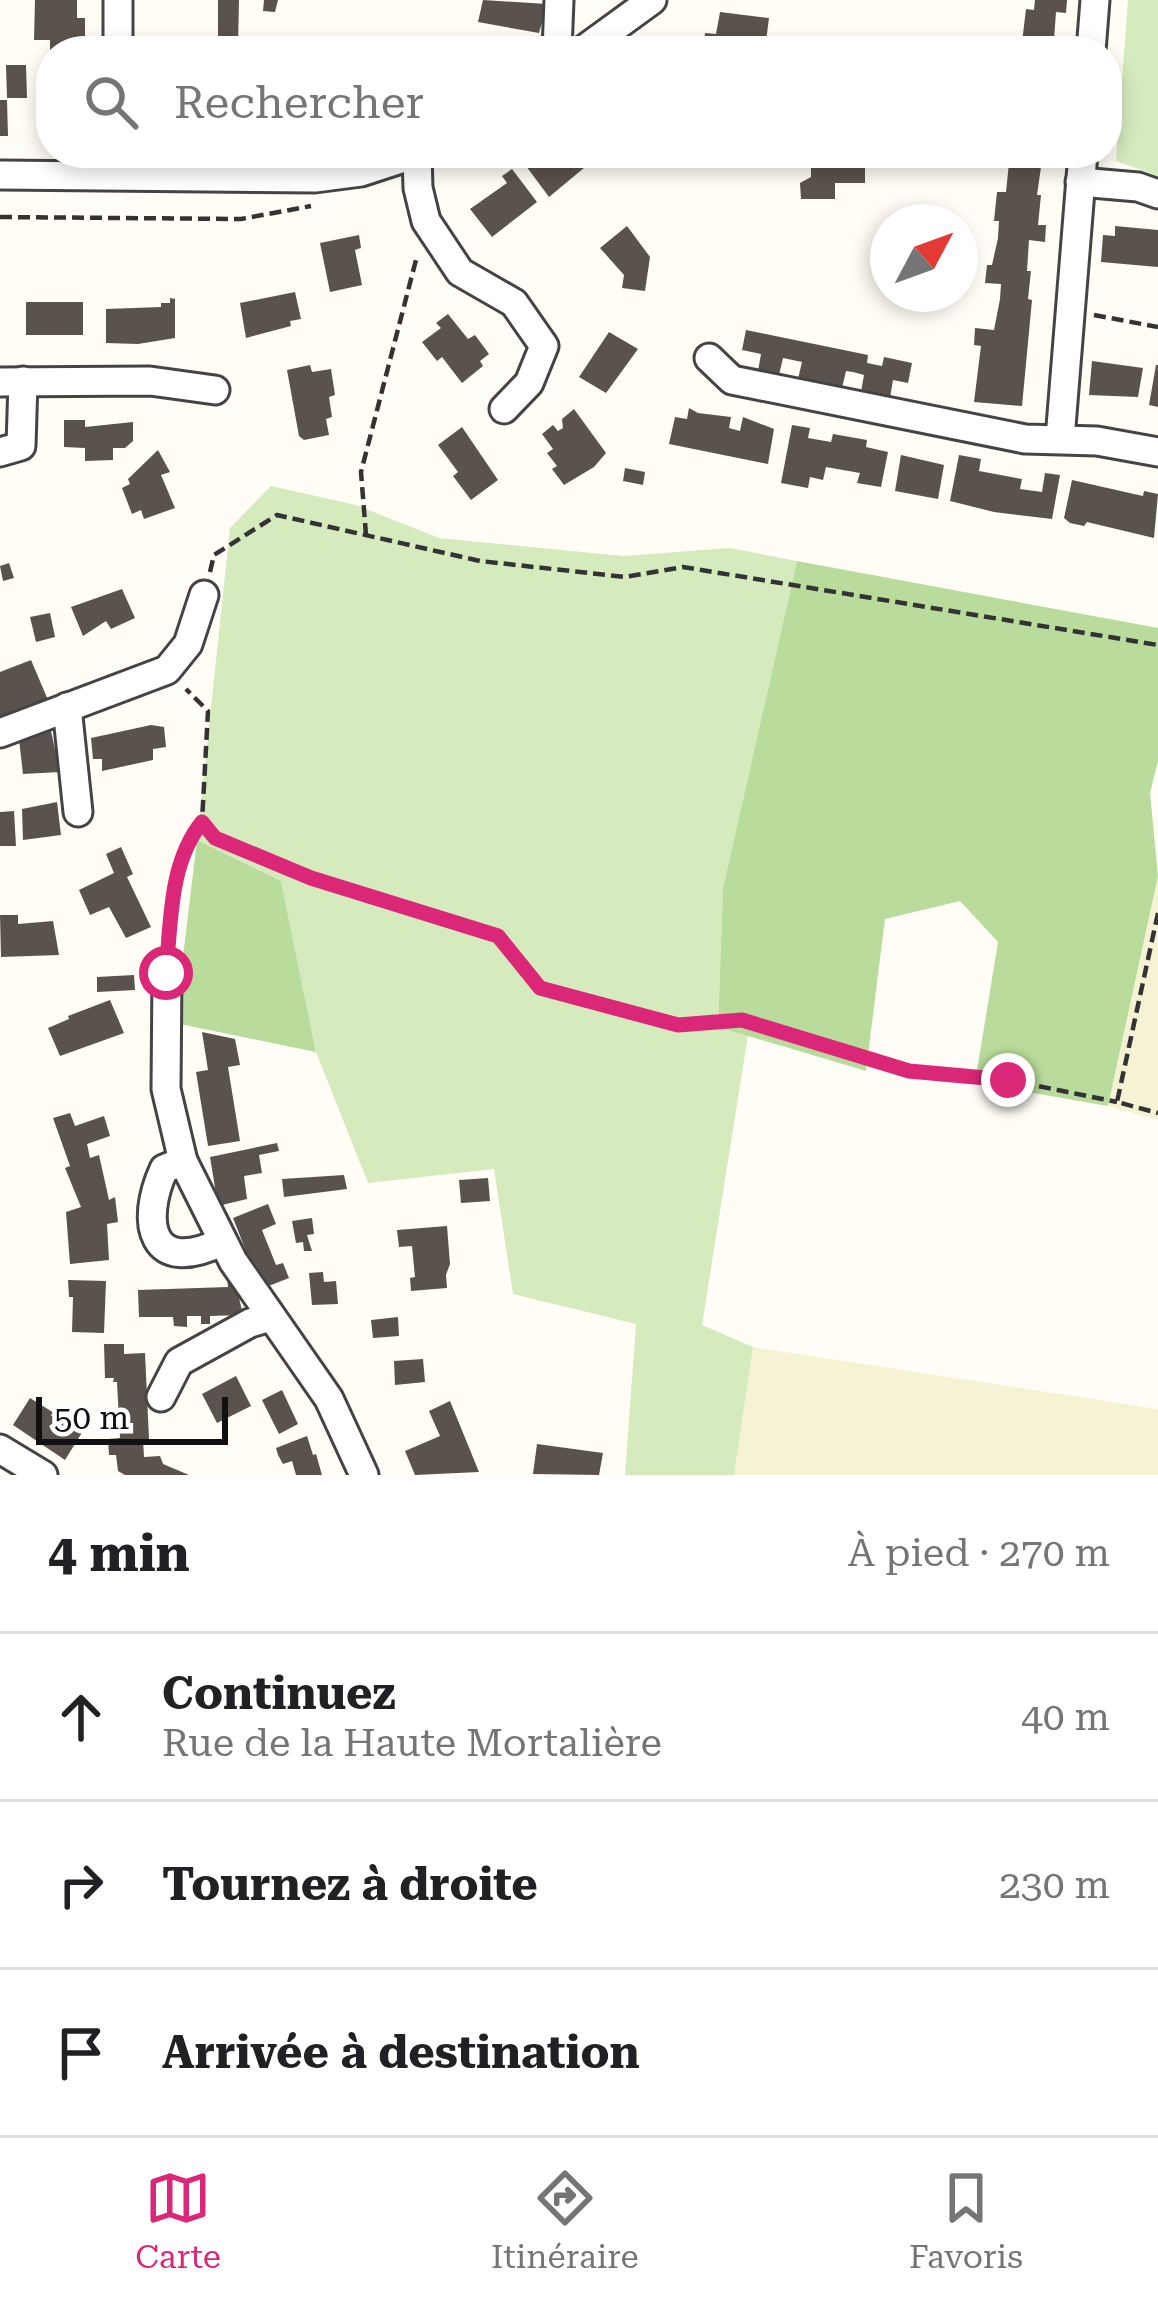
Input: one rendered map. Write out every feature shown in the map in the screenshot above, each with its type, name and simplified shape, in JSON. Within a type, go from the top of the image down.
[{"type":"street","points":[[118,0],[118,36]]},
{"type":"street","points":[[557,36],[559,0]]},
{"type":"street","points":[[603,36],[652,0]]},
{"type":"street","points":[[1092,36],[1095,0]]},
{"type":"street","points":[[0,175],[91,168]]},
{"type":"street","points":[[173,168],[315,178],[374,168]]},
{"type":"street","points":[[418,168],[426,221],[460,272],[514,303],[544,346],[529,383],[504,409]]},
{"type":"street","points":[[1060,439],[1081,168]]},
{"type":"street","points":[[1080,182],[1138,187],[1158,194]]},
{"type":"street","points":[[709,358],[732,380],[1025,439],[1158,452]]},
{"type":"street","points":[[0,452],[21,446],[12,381],[150,381],[215,390]]},
{"type":"street","points":[[0,733],[167,670],[188,644],[205,595]]},
{"type":"street","points":[[67,707],[78,812]]},
{"type":"street","points":[[166,973],[166,1089],[183,1161],[221,1242],[329,1399],[364,1475]]},
{"type":"street","points":[[183,1161],[164,1169],[153,1193],[153,1238],[163,1249],[175,1252],[200,1252],[221,1242]]},
{"type":"street","points":[[160,1396],[179,1362],[270,1317]]},
{"type":"street","points":[[0,1448],[43,1475]]},
{"type":"path","points":[[0,217],[241,219],[332,201]]},
{"type":"path","points":[[366,535],[361,472],[426,221]]},
{"type":"path","points":[[1095,295],[1094,317],[1158,327]]},
{"type":"path","points":[[205,595],[214,555],[277,515],[480,561],[625,577],[683,567],[1158,645]]},
{"type":"path","points":[[166,973],[174,891],[189,839],[202,822],[208,711],[167,670]]},
{"type":"path","points":[[202,822],[215,838],[311,878],[498,936],[540,988],[678,1025],[742,1020],[909,1071],[1008,1080],[1158,1113]]},
{"type":"path","points":[[1117,1102],[1158,913]]},
{"type":"shaded area","points":[[1158,876],[1158,1120],[1108,1106]]},
{"type":"shaded area","points":[[753,1347],[1158,1409],[1158,1475],[734,1475]]},
{"type":"green space","points":[[1128,0],[1158,0],[1158,176],[1122,163]]},
{"type":"green space","points":[[271,486],[356,505],[439,538],[623,556],[730,548],[797,561],[723,888],[718,1026],[748,1035],[702,1325],[753,1347],[734,1475],[625,1475],[636,1324],[513,1294],[494,1169],[368,1183],[316,1052],[281,881],[197,840],[230,528]]},
{"type":"green space","points":[[797,561],[1158,628],[1158,761],[1150,793],[1158,876],[1108,1106],[975,1083],[998,942],[960,901],[885,919],[866,1071],[718,1027],[723,888]]},
{"type":"green space","points":[[197,840],[281,881],[316,1052],[175,1023]]},
{"type":"building","points":[[35,0],[77,0],[77,18],[85,18],[85,36],[36,36],[34,40]]},
{"type":"building","points":[[218,0],[239,0],[238,36],[218,36]]},
{"type":"building","points":[[264,0],[278,0],[275,12],[263,11]]},
{"type":"building","points":[[483,0],[547,4],[539,33],[478,22]]},
{"type":"building","points":[[1035,0],[1067,0],[1066,13],[1056,12],[1054,36],[1023,36],[1026,9],[1034,10]]},
{"type":"building","points":[[720,12],[769,18],[767,36],[705,36],[716,34]]},
{"type":"building","points":[[6,65],[26,65],[27,98],[7,98]]},
{"type":"building","points":[[0,100],[7,100],[8,136],[0,136]]},
{"type":"building","points":[[527,168],[584,168],[549,197]]},
{"type":"building","points":[[811,168],[865,168],[865,183],[835,183],[835,199],[801,199],[800,183],[811,177]]},
{"type":"building","points":[[1008,168],[1041,168],[1038,225],[1046,225],[1045,242],[1029,240],[1028,299],[1032,300],[1022,406],[974,402],[981,346],[974,345],[975,328],[994,330],[1000,299],[1001,284],[985,283],[998,238],[999,221],[994,221],[997,192],[1006,192]]},
{"type":"building","points":[[512,169],[537,202],[492,237],[470,209],[507,183],[502,176]]},
{"type":"building","points":[[627,226],[650,257],[645,291],[622,288],[624,275],[600,248]]},
{"type":"building","points":[[1115,226],[1158,230],[1158,267],[1101,262],[1103,235],[1115,236]]},
{"type":"building","points":[[359,235],[361,248],[355,250],[362,285],[330,292],[320,243]]},
{"type":"building","points":[[295,292],[301,319],[246,338],[240,303]]},
{"type":"building","points":[[175,299],[175,338],[106,343],[106,309],[161,307]]},
{"type":"building","points":[[26,302],[83,302],[83,335],[26,335]]},
{"type":"building","points":[[448,314],[468,339],[475,335],[489,354],[480,361],[483,366],[462,383],[442,357],[437,361],[422,342],[441,328],[436,323]]},
{"type":"building","points":[[746,330],[868,355],[867,363],[882,366],[884,357],[912,363],[908,383],[893,380],[890,398],[861,392],[864,375],[853,372],[846,371],[842,388],[798,379],[802,362],[783,358],[779,375],[758,371],[761,354],[742,350]]},
{"type":"building","points":[[609,332],[638,349],[606,393],[579,377]]},
{"type":"building","points":[[1092,361],[1143,368],[1138,397],[1089,395]]},
{"type":"building","points":[[310,365],[312,372],[331,369],[335,395],[329,397],[329,435],[304,440],[299,436],[287,370]]},
{"type":"building","points":[[1158,365],[1158,407],[1149,405]]},
{"type":"building","points":[[689,408],[731,417],[729,428],[740,431],[743,417],[774,429],[768,464],[669,444],[675,417],[687,419]]},
{"type":"building","points":[[574,409],[606,453],[594,467],[564,485],[552,469],[557,466],[547,453],[553,449],[542,434],[553,425],[558,431],[563,428],[562,419]]},
{"type":"building","points":[[64,420],[85,420],[85,427],[133,422],[133,441],[125,448],[113,448],[113,460],[85,461],[85,448],[64,447]]},
{"type":"building","points":[[792,425],[810,428],[808,438],[831,442],[833,434],[867,440],[866,447],[888,452],[881,487],[857,483],[860,473],[826,467],[823,480],[810,477],[808,488],[781,483]]},
{"type":"building","points":[[462,427],[498,480],[471,500],[438,445]]},
{"type":"building","points":[[158,450],[170,472],[161,475],[175,508],[144,519],[141,510],[132,514],[122,488]]},
{"type":"building","points":[[901,455],[944,465],[938,499],[895,491]]},
{"type":"building","points":[[959,455],[981,459],[979,471],[1022,479],[1020,489],[1042,492],[1045,473],[1060,475],[1052,519],[950,501]]},
{"type":"building","points":[[625,468],[645,472],[643,485],[623,481]]},
{"type":"building","points":[[1072,480],[1143,496],[1144,491],[1158,494],[1154,538],[1087,522],[1084,526],[1070,523],[1064,518]]},
{"type":"building","points":[[9,563],[14,578],[3,581],[0,566]]},
{"type":"building","points":[[122,589],[135,618],[111,629],[106,621],[83,636],[71,607]]},
{"type":"building","points":[[50,613],[55,637],[36,642],[30,617]]},
{"type":"building","points":[[31,660],[48,700],[0,726],[0,672]]},
{"type":"building","points":[[49,722],[60,772],[23,774],[18,731]]},
{"type":"building","points":[[151,725],[164,727],[166,747],[153,749],[153,760],[102,771],[102,759],[93,759],[91,738]]},
{"type":"building","points":[[57,802],[61,835],[23,840],[22,809]]},
{"type":"building","points":[[14,811],[16,846],[0,846],[0,812]]},
{"type":"building","points":[[121,847],[133,874],[127,877],[151,927],[126,938],[109,907],[90,915],[79,890],[114,873],[106,854]]},
{"type":"building","points":[[0,915],[18,915],[18,924],[53,921],[59,955],[1,957]]},
{"type":"building","points":[[134,975],[135,990],[97,992],[97,977]]},
{"type":"building","points":[[110,1000],[124,1033],[60,1056],[48,1028]]},
{"type":"building","points":[[202,1032],[235,1039],[240,1065],[228,1067],[240,1141],[208,1146],[196,1072],[208,1070]]},
{"type":"building","points":[[70,1113],[75,1126],[104,1116],[110,1136],[87,1144],[90,1158],[99,1155],[109,1200],[115,1197],[118,1222],[107,1224],[109,1260],[70,1264],[66,1212],[81,1207],[53,1118]]},
{"type":"building","points":[[277,1143],[279,1151],[259,1155],[262,1173],[244,1176],[247,1199],[218,1206],[210,1157]]},
{"type":"building","points":[[344,1175],[347,1189],[284,1197],[282,1179]]},
{"type":"building","points":[[488,1178],[490,1201],[461,1203],[459,1180]]},
{"type":"building","points":[[268,1204],[276,1224],[262,1230],[276,1265],[283,1263],[289,1278],[261,1289],[233,1218]]},
{"type":"building","points":[[312,1218],[314,1234],[307,1235],[312,1251],[304,1251],[303,1242],[296,1243],[292,1221]]},
{"type":"building","points":[[447,1226],[447,1288],[411,1291],[410,1278],[415,1277],[412,1246],[399,1247],[397,1230]]},
{"type":"building","points":[[323,1272],[324,1282],[336,1281],[338,1304],[312,1305],[309,1273]]},
{"type":"building","points":[[234,1276],[243,1315],[210,1316],[210,1324],[201,1324],[201,1316],[187,1316],[187,1327],[174,1326],[173,1317],[139,1317],[138,1290],[228,1287],[227,1277]]},
{"type":"building","points":[[68,1280],[106,1281],[104,1333],[72,1332],[73,1297],[69,1297]]},
{"type":"building","points":[[398,1317],[399,1336],[373,1338],[371,1320]]},
{"type":"building","points":[[104,1344],[124,1344],[124,1354],[145,1353],[149,1439],[143,1439],[144,1457],[160,1456],[163,1464],[189,1475],[118,1471],[116,1455],[109,1455],[108,1439],[120,1438],[117,1382],[105,1378]]},
{"type":"building","points":[[423,1359],[425,1382],[395,1385],[394,1361]]},
{"type":"building","points":[[236,1376],[251,1406],[217,1423],[202,1394]]},
{"type":"building","points":[[282,1390],[298,1424],[279,1434],[262,1400]]},
{"type":"building","points":[[30,1398],[83,1431],[65,1460],[13,1425]]},
{"type":"building","points":[[450,1401],[479,1472],[415,1475],[405,1451],[440,1436],[429,1411]]},
{"type":"building","points":[[307,1436],[322,1475],[296,1475],[292,1461],[283,1464],[278,1455],[276,1448]]},
{"type":"building","points":[[537,1444],[603,1453],[599,1475],[533,1474]]},
{"type":"route","points":[[166,973],[174,891],[189,839],[202,822],[215,838],[311,878],[498,936],[540,988],[678,1025],[742,1020],[909,1071],[1008,1080]]}]
